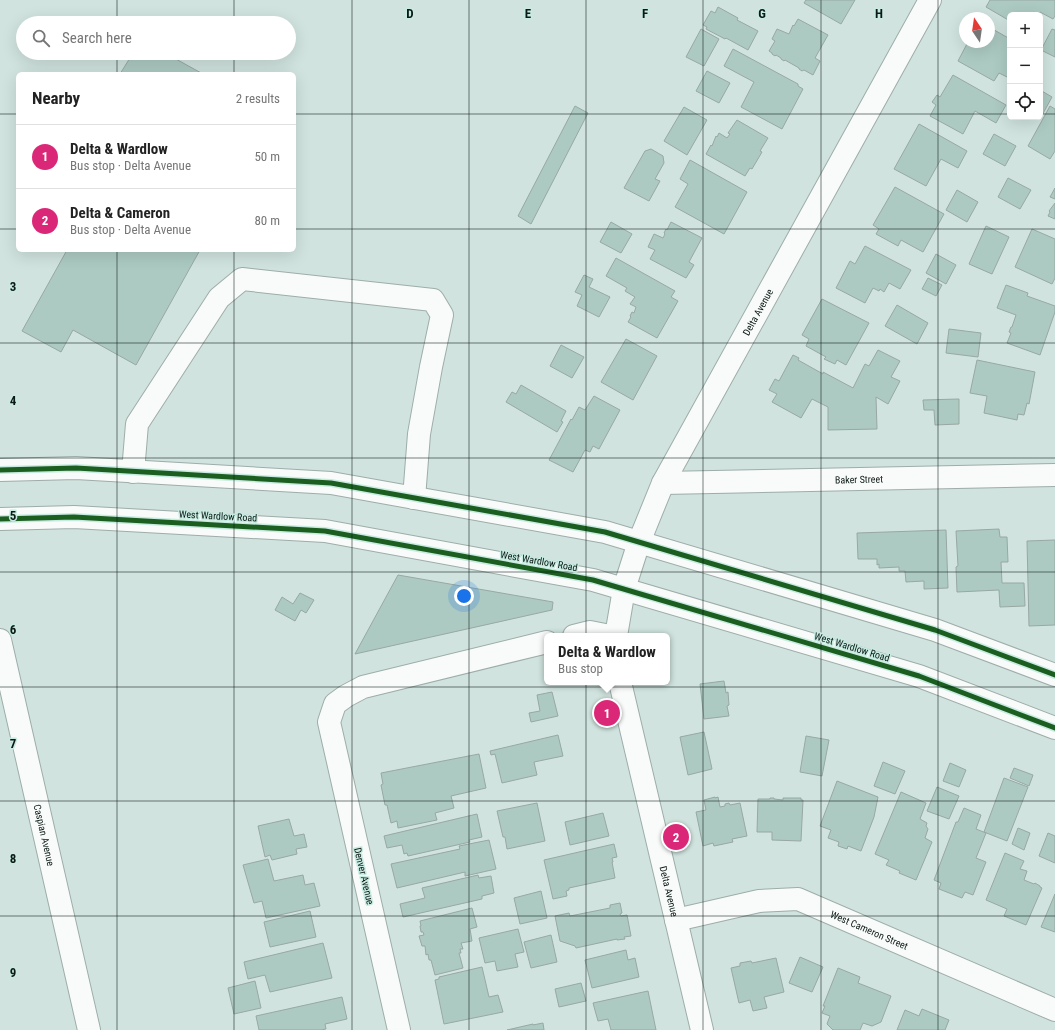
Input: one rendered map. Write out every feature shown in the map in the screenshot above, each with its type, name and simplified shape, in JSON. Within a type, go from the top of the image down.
[{"type":"street","name":"Delta Avenue","points":[[617,633],[624,589],[639,542],[663,483],[930,0]]},
{"type":"street","points":[[133,472],[137,424],[219,298],[242,279],[433,300],[442,315],[419,434],[414,498]]},
{"type":"street","points":[[0,470],[76,468],[331,483],[605,532],[935,630],[1055,676]]},
{"type":"street","name":"Baker Street","points":[[663,483],[1055,474]]},
{"type":"street","name":"West Wardlow Road","points":[[0,519],[74,517],[325,531],[593,580],[919,676],[1055,728]]},
{"type":"street","name":"Caspian Avenue","points":[[0,640],[90,1030]]},
{"type":"street","name":"Denver Avenue","points":[[399,1030],[329,722],[335,704],[363,687],[544,643]]},
{"type":"street","name":"Delta Avenue","points":[[621,685],[702,1030]]},
{"type":"street","name":"West Cameron Street","points":[[676,920],[759,901],[798,900],[1055,1010]]},
{"type":"building","points":[[806,0],[855,0],[841,24],[804,3]]},
{"type":"building","points":[[990,0],[1055,0],[1055,16],[1053,19],[1043,14],[1043,12],[1007,12],[1007,19],[986,7]]},
{"type":"building","points":[[718,7],[738,18],[737,20],[758,31],[748,50],[706,29],[707,27],[703,25],[711,11],[715,13]]},
{"type":"building","points":[[798,19],[828,35],[815,58],[820,61],[813,75],[804,70],[802,71],[769,51],[775,41],[772,39],[777,29],[789,34],[793,25],[794,26]]},
{"type":"building","points":[[701,29],[719,39],[704,66],[686,57]]},
{"type":"building","points":[[1052,29],[1055,30],[1055,57],[1043,51],[1043,46]]},
{"type":"building","points":[[995,30],[1007,37],[1007,77],[999,73],[994,81],[958,61],[965,48],[995,48]]},
{"type":"building","points":[[733,49],[798,84],[798,86],[803,89],[782,129],[741,107],[754,82],[724,66]]},
{"type":"building","points":[[129,60],[178,60],[199,72],[121,72]]},
{"type":"building","points":[[707,71],[730,83],[719,103],[696,91]]},
{"type":"building","points":[[953,75],[1006,105],[996,123],[975,111],[963,134],[930,116],[936,105],[932,102],[937,95],[940,97]]},
{"type":"building","points":[[1043,92],[1052,97],[1043,114]]},
{"type":"building","points":[[575,106],[588,113],[531,224],[518,216]]},
{"type":"building","points":[[1050,106],[1055,109],[1055,151],[1050,159],[1028,146]]},
{"type":"building","points":[[684,107],[707,120],[687,155],[664,141]]},
{"type":"building","points":[[737,120],[768,138],[752,169],[750,168],[745,176],[706,154],[719,133],[727,138],[730,134],[728,133]]},
{"type":"building","points":[[919,124],[967,151],[958,168],[941,159],[926,186],[894,169]]},
{"type":"building","points":[[994,134],[1016,146],[1005,166],[983,154]]},
{"type":"building","points":[[651,149],[663,156],[664,163],[655,179],[660,181],[649,201],[624,188],[645,151]]},
{"type":"building","points":[[690,160],[747,192],[724,234],[675,207],[688,184],[680,179]]},
{"type":"building","points":[[1008,178],[1031,190],[1020,209],[998,197]]},
{"type":"building","points":[[895,187],[944,214],[923,252],[901,240],[898,246],[876,234],[879,229],[873,225]]},
{"type":"building","points":[[1055,188],[1055,199],[1050,197]]},
{"type":"building","points":[[957,190],[978,202],[967,222],[946,210]]},
{"type":"building","points":[[1055,203],[1055,219],[1048,216],[1049,211]]},
{"type":"building","points":[[611,222],[632,234],[621,253],[600,242]]},
{"type":"building","points":[[671,222],[702,238],[689,262],[694,265],[686,278],[650,259],[655,250],[648,247],[654,234],[663,238],[666,229],[667,230]]},
{"type":"building","points":[[986,226],[1009,237],[992,274],[969,264]]},
{"type":"building","points":[[1032,229],[1055,239],[1055,278],[1052,284],[1015,267]]},
{"type":"building","points":[[865,246],[911,270],[900,289],[889,283],[884,292],[880,289],[879,291],[873,288],[865,303],[836,288],[850,261],[855,264]]},
{"type":"building","points":[[66,252],[199,252],[136,365],[73,330],[61,352],[22,331]]},
{"type":"building","points":[[936,254],[956,265],[946,284],[926,273]]},
{"type":"building","points":[[616,258],[675,291],[671,297],[678,301],[657,338],[628,322],[636,307],[630,304],[635,297],[625,291],[627,288],[606,276]]},
{"type":"building","points":[[584,275],[593,279],[589,287],[610,297],[599,317],[577,306],[582,295],[575,292]]},
{"type":"building","points":[[928,278],[942,285],[936,296],[922,289]]},
{"type":"building","points":[[1006,285],[1028,293],[1027,296],[1055,306],[1055,312],[1040,355],[1007,343],[1011,333],[1009,332],[1016,315],[997,308]]},
{"type":"building","points":[[822,299],[869,323],[846,365],[837,360],[835,364],[824,359],[826,357],[806,346],[809,339],[802,335]]},
{"type":"building","points":[[897,305],[928,323],[917,344],[885,326]]},
{"type":"building","points":[[949,329],[981,333],[978,357],[946,353]]},
{"type":"building","points":[[626,339],[657,356],[633,400],[601,382]]},
{"type":"building","points":[[561,345],[584,357],[572,378],[550,366]]},
{"type":"building","points":[[878,350],[900,361],[891,377],[900,381],[888,404],[876,397],[877,429],[828,430],[828,407],[812,399],[801,418],[772,402],[777,394],[769,390],[775,379],[779,381],[793,355],[799,358],[798,360],[823,374],[823,372],[853,388],[865,364],[869,366]]},
{"type":"building","points":[[977,360],[1035,372],[1029,404],[1027,403],[1024,415],[1018,414],[1017,420],[984,413],[987,396],[970,393]]},
{"type":"building","points":[[521,385],[566,411],[561,421],[563,422],[557,432],[506,402],[512,392],[516,394]]},
{"type":"building","points":[[594,396],[620,410],[599,449],[593,446],[590,452],[585,450],[573,472],[549,460],[579,407],[585,410]]},
{"type":"building","points":[[959,399],[959,424],[935,425],[934,410],[924,410],[923,400]]},
{"type":"building","points":[[999,529],[1000,537],[1007,537],[1008,562],[1001,562],[1002,583],[1024,583],[1025,606],[1000,607],[999,590],[957,592],[956,567],[958,566],[956,531]]},
{"type":"building","points":[[946,530],[948,588],[924,589],[924,581],[906,582],[905,571],[899,571],[899,567],[879,568],[879,564],[877,565],[877,559],[858,559],[857,533]]},
{"type":"building","points":[[1055,540],[1055,625],[1029,626],[1027,541]]},
{"type":"building","points":[[398,575],[553,602],[552,610],[355,654]]},
{"type":"building","points":[[300,593],[314,600],[306,613],[301,610],[295,621],[275,610],[282,597],[293,604]]},
{"type":"building","points":[[724,681],[726,693],[728,692],[729,705],[727,706],[729,716],[704,719],[700,684]]},
{"type":"building","points":[[552,692],[558,716],[531,722],[529,713],[540,711],[537,695]]},
{"type":"building","points":[[704,732],[712,769],[688,775],[680,737]]},
{"type":"building","points":[[558,735],[563,756],[534,762],[537,775],[502,783],[495,754],[491,755],[490,751]]},
{"type":"building","points":[[806,736],[829,740],[822,776],[800,772]]},
{"type":"building","points":[[479,754],[486,788],[451,796],[454,808],[435,813],[437,820],[398,828],[397,821],[391,823],[387,805],[385,805],[381,785],[383,784],[381,773]]},
{"type":"building","points":[[883,762],[905,771],[895,794],[874,786]]},
{"type":"building","points":[[950,763],[966,770],[959,787],[943,781]]},
{"type":"building","points":[[1014,768],[1033,775],[1029,786],[1010,778]]},
{"type":"building","points":[[1004,778],[1028,787],[1007,841],[984,832]]},
{"type":"building","points":[[837,781],[878,797],[874,817],[861,851],[848,846],[847,849],[838,846],[839,842],[828,838],[831,830],[820,826]]},
{"type":"building","points":[[937,787],[959,796],[949,819],[927,811]]},
{"type":"building","points":[[901,792],[926,803],[920,819],[927,823],[926,826],[928,829],[925,838],[932,842],[916,880],[899,873],[900,871],[886,865],[889,860],[875,854]]},
{"type":"building","points":[[718,797],[720,807],[729,803],[730,805],[740,803],[747,836],[732,839],[733,842],[714,846],[713,843],[703,846],[696,812],[706,810],[704,800]]},
{"type":"building","points":[[770,798],[783,800],[783,798],[801,798],[801,800],[803,800],[801,841],[772,840],[772,832],[757,832],[758,799]]},
{"type":"building","points":[[537,803],[545,841],[507,849],[497,811]]},
{"type":"building","points":[[964,808],[981,815],[976,829],[986,833],[976,858],[986,862],[973,895],[965,892],[962,898],[939,889],[941,883],[934,880],[956,822],[958,822]]},
{"type":"building","points":[[603,813],[609,836],[570,845],[565,822]]},
{"type":"building","points":[[477,814],[482,837],[469,840],[470,842],[408,856],[407,853],[404,854],[402,845],[387,848],[384,836]]},
{"type":"building","points":[[289,819],[294,836],[304,834],[307,847],[296,849],[297,854],[272,860],[270,855],[265,857],[258,826]]},
{"type":"building","points":[[1018,828],[1030,833],[1024,850],[1012,844]]},
{"type":"building","points":[[1048,833],[1055,836],[1055,863],[1039,856]]},
{"type":"building","points":[[489,840],[496,869],[465,876],[465,872],[397,888],[391,864],[460,849],[459,846]]},
{"type":"building","points":[[614,844],[617,857],[612,858],[615,878],[569,888],[569,890],[566,891],[567,896],[553,899],[544,860]]},
{"type":"building","points":[[1005,853],[1024,861],[1020,869],[1027,871],[1024,880],[1034,884],[1035,883],[1042,888],[1026,925],[1004,916],[1007,909],[986,900]]},
{"type":"building","points":[[268,859],[274,881],[303,875],[305,885],[314,883],[320,906],[266,918],[262,901],[254,903],[243,865]]},
{"type":"building","points":[[478,875],[479,878],[491,876],[494,893],[482,896],[482,899],[403,917],[400,904],[425,898],[422,888]]},
{"type":"building","points":[[541,891],[547,918],[520,924],[514,898]]},
{"type":"building","points":[[1055,894],[1055,932],[1041,927]]},
{"type":"building","points":[[620,903],[622,913],[620,914],[621,916],[627,915],[631,936],[624,937],[625,939],[617,939],[576,948],[575,946],[560,941],[555,916],[569,913],[570,916],[610,908],[610,905]]},
{"type":"building","points":[[472,908],[477,927],[470,929],[472,941],[461,943],[463,949],[460,949],[461,953],[459,953],[463,968],[435,975],[431,960],[429,960],[428,954],[426,955],[425,946],[422,946],[419,936],[424,935],[423,932],[421,932],[420,921]]},
{"type":"building","points":[[310,911],[316,937],[270,947],[264,922]]},
{"type":"building","points":[[518,929],[524,952],[515,954],[518,967],[497,971],[495,961],[485,963],[479,938]]},
{"type":"building","points":[[551,935],[557,962],[531,968],[524,942]]},
{"type":"building","points":[[323,943],[332,978],[270,992],[265,975],[248,979],[244,962]]},
{"type":"building","points":[[626,950],[628,960],[635,958],[639,977],[592,988],[585,960]]},
{"type":"building","points":[[800,957],[823,967],[812,992],[789,983]]},
{"type":"building","points":[[776,958],[784,992],[764,997],[767,1008],[753,1011],[750,1000],[739,1003],[731,968],[740,966],[740,963],[751,961],[752,963]]},
{"type":"building","points":[[482,967],[489,997],[498,995],[503,1012],[444,1024],[435,980],[439,979],[439,977]]},
{"type":"building","points":[[838,968],[860,977],[858,983],[891,996],[881,1022],[872,1026],[863,1023],[860,1030],[833,1030],[827,1024],[830,1016],[822,1013],[825,1006],[823,1006]]},
{"type":"building","points":[[255,981],[261,1008],[234,1014],[228,988]]},
{"type":"building","points":[[581,983],[586,1001],[559,1007],[555,989]]},
{"type":"building","points":[[648,991],[656,1030],[611,1030],[608,1019],[598,1021],[593,1003]]},
{"type":"building","points":[[342,997],[347,1019],[325,1024],[326,1029],[259,1030],[256,1016]]},
{"type":"building","points":[[922,1009],[949,1020],[945,1030],[897,1030],[905,1010],[919,1016]]},
{"type":"building","points":[[543,1023],[544,1030],[507,1030],[533,1024]]},
{"type":"cycle path","points":[[0,470],[76,468],[331,483],[605,532],[935,630],[1055,675]]},
{"type":"cycle path","points":[[0,519],[74,517],[325,531],[593,580],[919,676],[1055,728]]},
{"type":"place","name":"Delta & Wardlow","points":[[607,713]]},
{"type":"place","name":"Delta & Cameron","points":[[676,837]]}]
